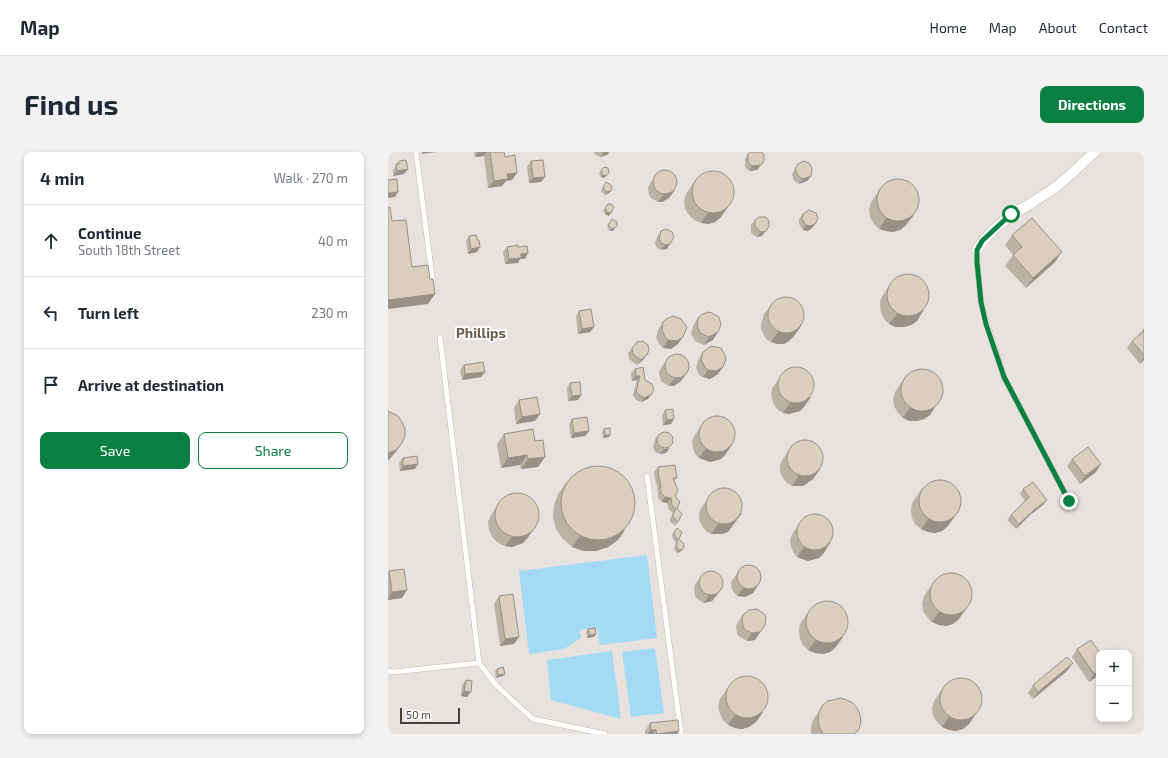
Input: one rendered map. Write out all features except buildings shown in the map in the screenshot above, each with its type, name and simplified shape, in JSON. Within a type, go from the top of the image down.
[{"type":"street","points":[[977,250],[982,241],[1011,214],[1054,188],[1095,152]]},
{"type":"lane","points":[[416,152],[434,286]]},
{"type":"lane","points":[[977,250],[981,302],[986,324],[1004,377],[1069,501]]},
{"type":"lane","points":[[440,337],[479,663],[496,685],[533,719],[605,734]]},
{"type":"lane","points":[[646,476],[681,734]]},
{"type":"lane","points":[[388,671],[393,672],[479,663]]},
{"type":"shaded area","points":[[388,152],[1144,152],[1144,734],[388,734]]},
{"type":"water","points":[[647,555],[657,638],[600,645],[597,628],[580,630],[581,638],[564,649],[529,654],[519,571]]},
{"type":"water","points":[[655,648],[664,713],[631,717],[622,652]]},
{"type":"water","points":[[612,651],[621,719],[551,700],[547,660]]},
{"type":"district","name":"Phillips","points":[[481,333]]},
{"type":"route","points":[[1011,214],[982,241],[977,250],[981,302],[986,324],[1004,377],[1069,501]]}]
